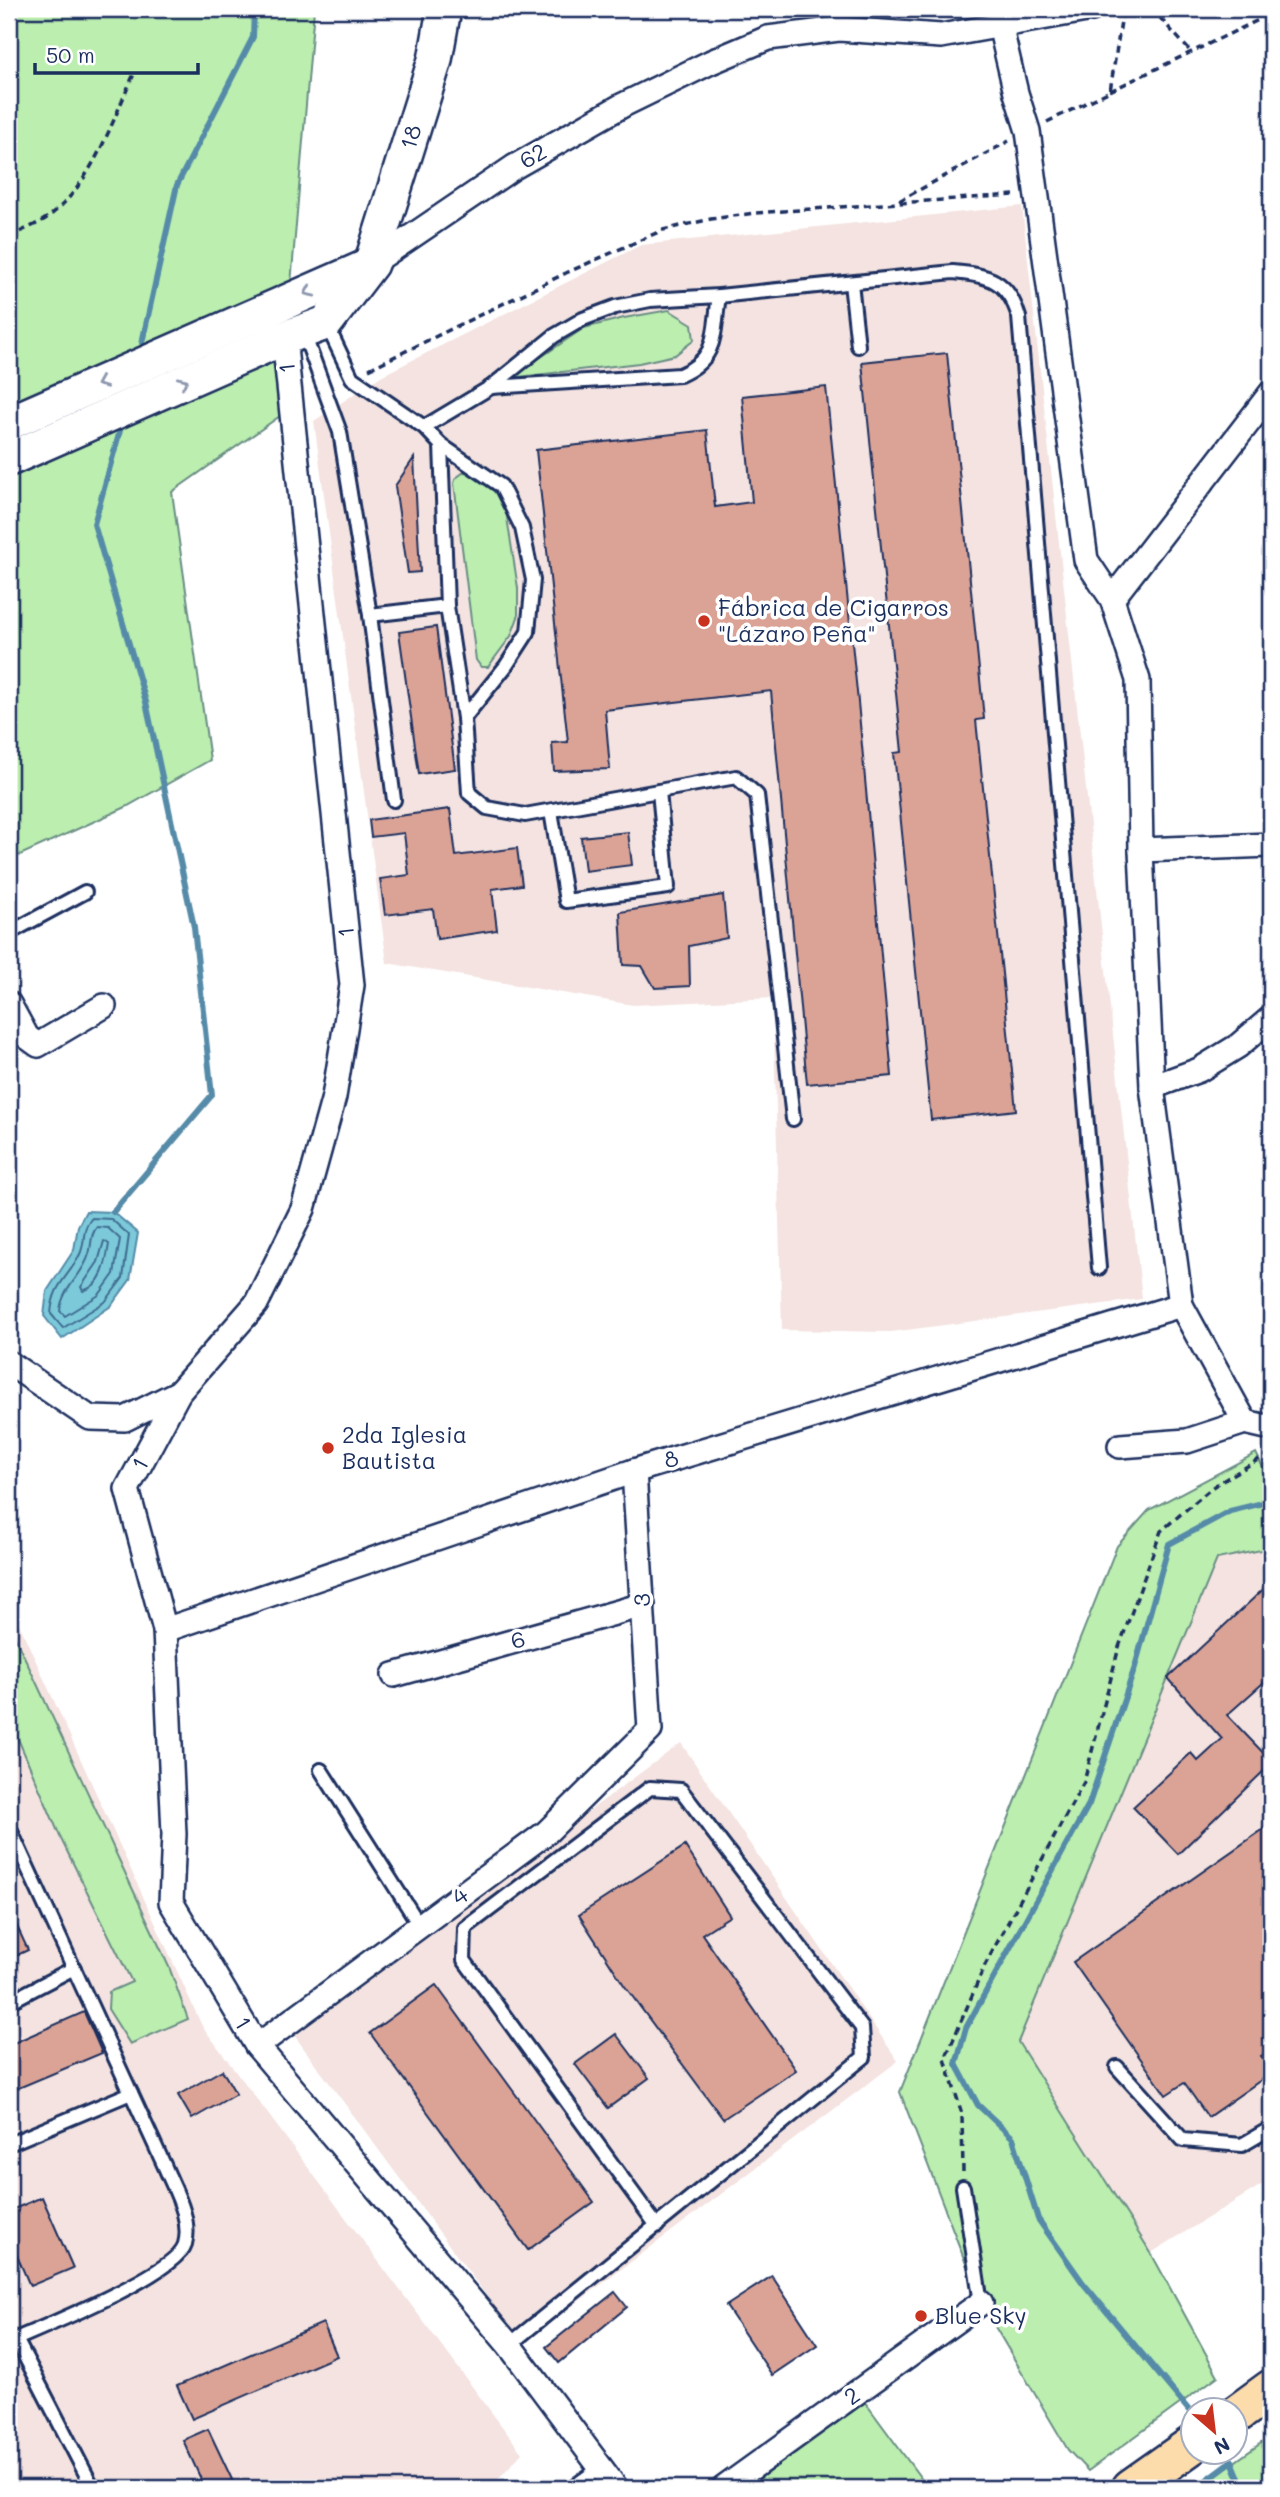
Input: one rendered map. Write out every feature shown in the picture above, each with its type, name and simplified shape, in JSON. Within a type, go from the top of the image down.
[{"type":"main road","points":[[1248,2406],[1271,2389]]},
{"type":"main road","points":[[1144,2479],[1178,2455]]},
{"type":"street","name":"18","points":[[304,331],[371,264],[435,60],[444,9]]},
{"type":"street","name":"62","points":[[9,423],[371,264],[514,167],[623,104],[768,38],[839,29],[941,36],[1092,9]]},
{"type":"street","points":[[1000,25],[1028,131],[1086,560],[1112,599],[1138,680],[1141,849],[1152,1087],[1181,1305],[1245,1422]]},
{"type":"street","points":[[9,459],[304,331]]},
{"type":"street","name":"1","points":[[304,331],[352,985],[334,1097],[303,1209],[256,1304],[180,1392],[127,1489],[165,1630],[174,1834],[171,1902],[257,2046],[509,2345],[616,2488]]},
{"type":"street","points":[[1112,599],[1271,393]]},
{"type":"street","points":[[1141,849],[1271,845]]},
{"type":"street","points":[[9,1004],[27,1037],[38,1045],[104,1006]]},
{"type":"street","points":[[1152,1087],[1199,1070],[1238,1046],[1271,1018]]},
{"type":"street","name":"8","points":[[165,1630],[634,1471],[1181,1305]]},
{"type":"street","points":[[9,1363],[90,1418],[125,1419],[180,1392]]},
{"type":"street","points":[[1120,1446],[1187,1441],[1245,1422],[1271,1428]]},
{"type":"street","name":"3","points":[[634,1471],[650,1730]]},
{"type":"street","name":"6","points":[[394,1675],[642,1605]]},
{"type":"street","name":"4","points":[[257,2046],[547,1832],[650,1730]]},
{"type":"street","name":"2","points":[[724,2488],[981,2303]]},
{"type":"lane","points":[[424,427],[491,387],[554,335],[583,318],[615,307],[650,300],[719,296],[953,272],[990,278],[1006,289],[1014,301],[1019,317],[1099,1268]]},
{"type":"lane","points":[[851,283],[858,346]]},
{"type":"lane","points":[[491,387],[680,375],[702,362],[709,354],[719,296]]},
{"type":"lane","points":[[304,331],[352,378],[424,427],[441,445],[501,486],[522,528],[533,580],[528,632],[506,666],[464,718]]},
{"type":"lane","points":[[304,331],[340,432],[370,615],[394,800]]},
{"type":"lane","points":[[441,445],[447,606],[464,718],[469,793],[487,807],[525,815],[736,777],[757,795],[793,1119]]},
{"type":"lane","points":[[370,615],[447,606]]},
{"type":"lane","points":[[551,811],[566,901],[668,887],[659,791]]},
{"type":"lane","points":[[9,933],[85,892]]},
{"type":"lane","points":[[321,1770],[420,1926]]},
{"type":"lane","points":[[509,2345],[657,2226],[864,2057],[862,2028],[681,1790],[650,1788],[465,1928],[464,1960],[657,2226]]},
{"type":"lane","points":[[9,1827],[182,2207],[186,2231],[185,2244],[177,2257],[157,2271],[12,2341],[93,2488]]},
{"type":"lane","points":[[9,2002],[74,1968]]},
{"type":"lane","points":[[1117,2067],[1183,2140],[1242,2145],[1271,2128]]},
{"type":"lane","points":[[9,2144],[131,2093]]},
{"type":"lane","points":[[963,2187],[981,2303]]},
{"type":"lane","points":[[572,2488],[600,2468]]},
{"type":"path","points":[[1110,91],[1123,9]]},
{"type":"path","points":[[1152,9],[1191,52]]},
{"type":"path","points":[[897,202],[1028,131],[1271,14]]},
{"type":"path","points":[[9,237],[51,215],[75,190],[93,161],[134,74]]},
{"type":"path","points":[[352,378],[566,273],[663,230],[755,213],[1036,193]]},
{"type":"path","points":[[963,2187],[962,2114],[945,2059],[985,1965],[1084,1782],[1119,1647],[1161,1531],[1214,1486],[1271,1452]]},
{"type":"shaded area","name":"Fábrica de Cigarros \"Lázaro Peña\"","points":[[1022,206],[1142,1299],[891,1332],[782,1330],[773,998],[633,1005],[387,963],[314,421],[381,376],[641,245]]},
{"type":"shaded area","points":[[1271,1548],[1271,2179],[1151,2253],[1018,2042],[1217,1558]]},
{"type":"shaded area","points":[[9,1602],[202,2026],[522,2453],[497,2480],[483,2488],[9,2488]]},
{"type":"shaded area","points":[[681,1743],[898,2061],[522,2344],[291,2031]]},
{"type":"green space","points":[[9,9],[314,9],[280,416],[172,492],[210,760],[126,807],[9,860]]},
{"type":"green space","points":[[669,310],[692,324],[694,340],[675,355],[639,363],[510,378],[584,328]]},
{"type":"green space","points":[[464,472],[474,473],[496,493],[506,511],[518,588],[518,617],[511,636],[488,667],[481,667],[476,660],[454,483]]},
{"type":"green space","points":[[1256,1453],[1271,1484],[1271,1548],[1217,1559],[1018,2042],[1151,2253],[1218,2376],[1191,2396],[1178,2396],[1178,2405],[1088,2471],[1068,2450],[981,2303],[900,2092],[1117,1546],[1149,1510]]},
{"type":"green space","points":[[9,1624],[169,1967],[188,2019],[130,2044],[108,2009],[109,1992],[132,1982],[62,1841],[9,1718]]},
{"type":"green space","points":[[862,2398],[928,2488],[740,2488]]},
{"type":"green space","points":[[1271,2436],[1271,2488],[1198,2488],[1229,2466],[1248,2466],[1248,2452]]},
{"type":"water","points":[[86,1211],[113,1212],[138,1233],[130,1280],[111,1306],[62,1339],[44,1316],[47,1291],[74,1250],[78,1226]]},
{"type":"building","points":[[947,353],[984,719],[976,720],[1016,1110],[931,1120],[894,753],[902,752],[862,362]]},
{"type":"building","points":[[826,387],[892,1076],[807,1084],[771,691],[605,710],[610,769],[554,771],[552,743],[568,742],[536,450],[707,430],[715,507],[752,502],[742,396]]},
{"type":"building","points":[[414,458],[420,572],[408,573],[395,486]]},
{"type":"building","points":[[436,627],[455,769],[419,774],[399,632]]},
{"type":"building","points":[[450,809],[456,856],[517,848],[522,885],[492,889],[497,930],[437,939],[433,909],[385,915],[380,879],[409,875],[404,833],[371,837],[369,820]]},
{"type":"building","points":[[628,832],[632,865],[585,871],[581,837]]},
{"type":"building","points":[[723,895],[727,938],[689,946],[690,986],[655,988],[642,966],[623,965],[620,912]]},
{"type":"building","points":[[1271,1582],[1271,1676],[1227,1715],[1271,1764],[1178,1854],[1133,1807],[1191,1753],[1198,1761],[1222,1739],[1168,1678]]},
{"type":"building","points":[[1271,1824],[1271,2049],[1261,2056],[1271,2073],[1208,2117],[1184,2083],[1166,2095],[1073,1962]]},
{"type":"building","points":[[685,1846],[730,1916],[702,1934],[796,2070],[723,2119],[624,1985],[579,1915]]},
{"type":"building","points":[[9,1909],[28,1950],[9,1959]]},
{"type":"building","points":[[436,1985],[594,2202],[528,2250],[370,2033]]},
{"type":"building","points":[[84,2012],[102,2053],[9,2092],[9,2045]]},
{"type":"building","points":[[616,2034],[649,2078],[608,2108],[575,2064]]},
{"type":"building","points":[[222,2070],[236,2094],[192,2119],[178,2095]]},
{"type":"building","points":[[42,2197],[73,2268],[30,2286],[9,2237],[9,2211]]},
{"type":"building","points":[[772,2276],[817,2345],[772,2375],[726,2306]]},
{"type":"building","points":[[615,2292],[627,2307],[559,2363],[546,2347]]},
{"type":"building","points":[[323,2323],[337,2356],[192,2419],[177,2386]]},
{"type":"building","points":[[208,2429],[236,2488],[205,2488],[183,2440]]},
{"type":"waterway","points":[[142,343],[177,185],[253,37],[254,9]]},
{"type":"waterway","points":[[113,1212],[212,1095],[194,927],[146,702],[94,524],[121,427]]},
{"type":"waterway","points":[[1178,2397],[1083,2283],[1038,2219],[1013,2138],[978,2105],[956,2064],[966,2028],[1089,1804],[1135,1667],[1169,1544],[1230,1511],[1271,1501]]},
{"type":"waterway","points":[[1196,2488],[1225,2466]]},
{"type":"waterway","points":[[1234,2466],[1243,2488]]},
{"type":"place","name":"Fábrica de Cigarros \"Lázaro Peña\"","points":[[704,621]]},
{"type":"place","name":"2da Iglesia Bautista","points":[[328,1448]]},
{"type":"place","name":"Blue Sky","points":[[921,2316]]}]
